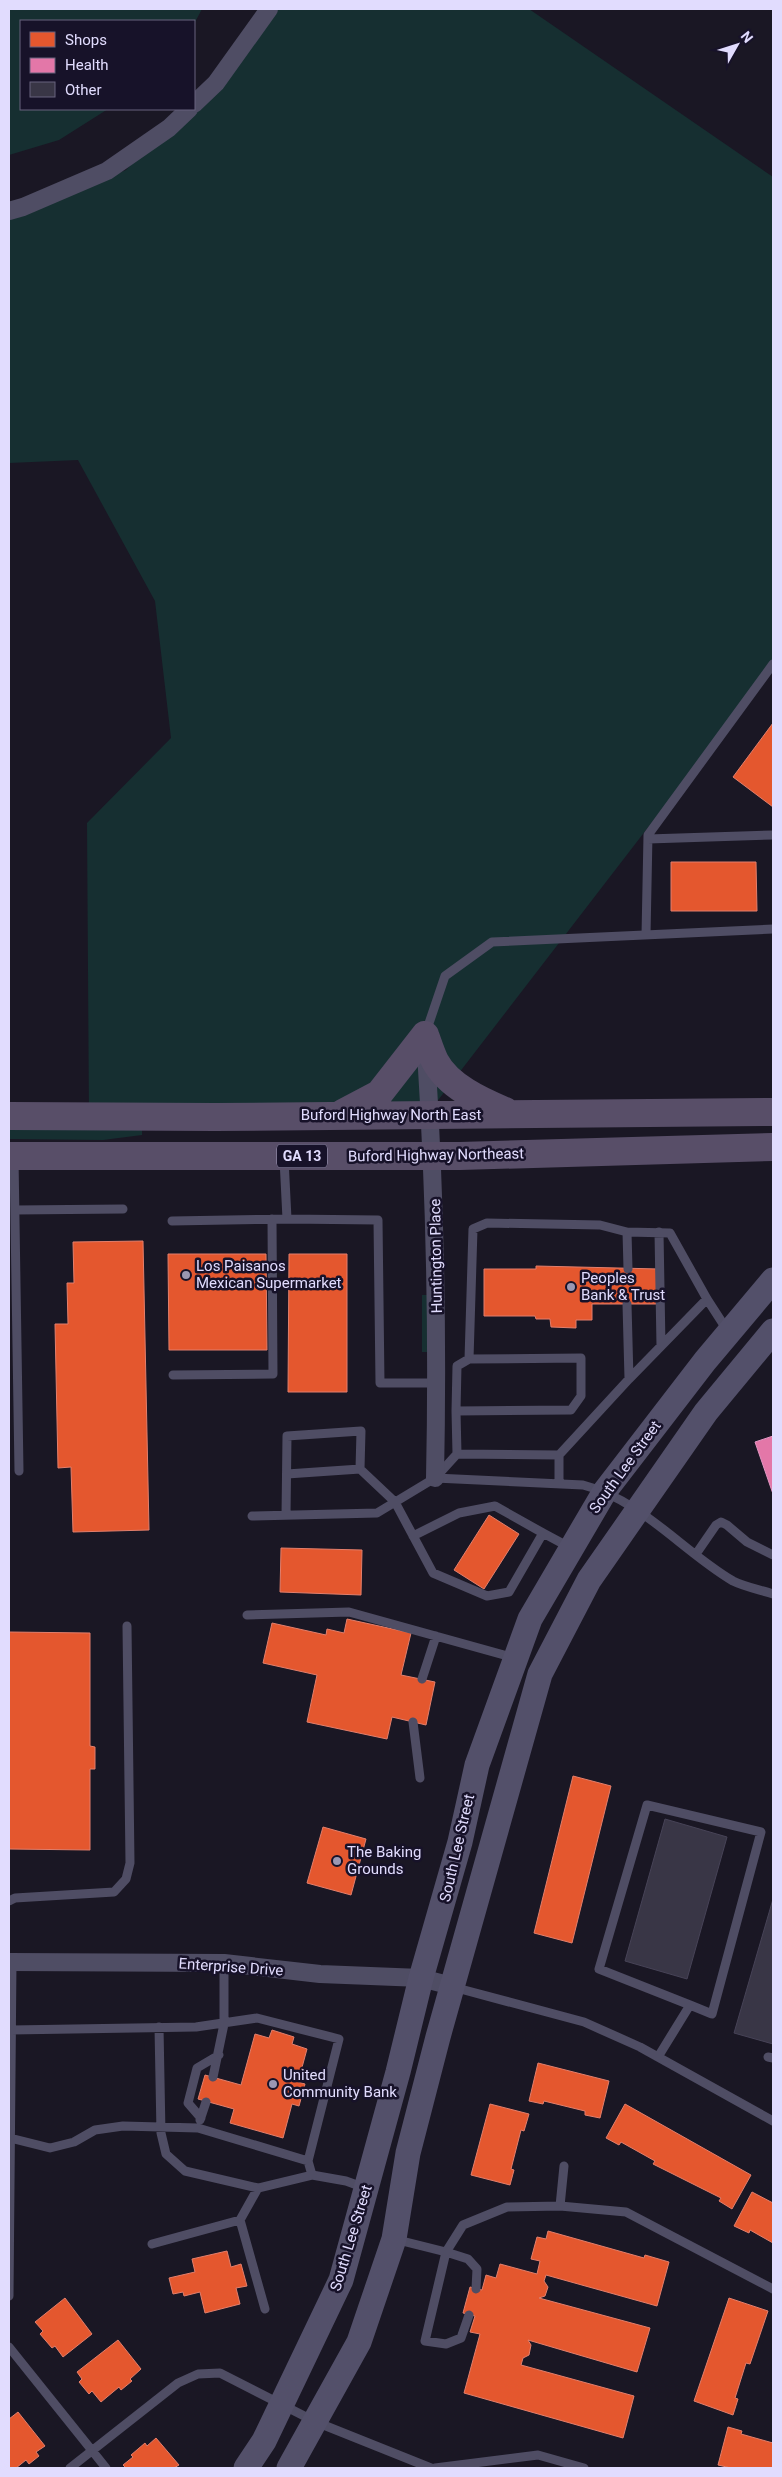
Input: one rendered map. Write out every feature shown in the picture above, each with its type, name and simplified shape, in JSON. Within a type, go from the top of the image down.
[{"type":"main road","points":[[338,1116],[379,1094],[425,1035],[436,1062],[447,1076],[476,1099],[513,1114]]},
{"type":"main road","name":"Buford Highway North East","points":[[9,1116],[338,1116],[773,1112]]},
{"type":"main road","name":"Buford Highway Northeast","points":[[11,1156],[432,1155],[773,1147]]},
{"type":"main road","points":[[720,1149],[773,1156]]},
{"type":"main road","name":"South Lee Street","points":[[246,2468],[264,2441],[341,2280],[421,1978],[458,1851],[477,1765],[530,1619],[605,1491],[729,1332],[773,1280]]},
{"type":"main road","name":"South Lee Street","points":[[289,2468],[359,2342],[394,2239],[408,2153],[452,1986],[540,1674],[589,1580],[706,1412],[773,1331]]},
{"type":"street","points":[[195,103],[216,83],[269,9]]},
{"type":"street","points":[[9,211],[106,171],[169,128],[188,110]]},
{"type":"street","name":"Huntington Place","points":[[425,1035],[432,1155],[437,1383],[435,1478]]},
{"type":"street","name":"Enterprise Drive","points":[[10,1962],[224,1963],[320,1974],[421,1978],[452,1986]]},
{"type":"lane","points":[[646,935],[648,835],[773,664]]},
{"type":"lane","points":[[648,839],[773,835]]},
{"type":"lane","points":[[425,1035],[445,976],[492,942],[773,929]]},
{"type":"lane","points":[[11,1156],[15,1210],[19,1471]]},
{"type":"lane","points":[[284,1156],[287,1218]]},
{"type":"lane","points":[[15,1210],[123,1209]]},
{"type":"lane","points":[[172,1220],[287,1218],[378,1220],[380,1383],[437,1383]]},
{"type":"lane","points":[[173,1375],[273,1374],[272,1219]]},
{"type":"lane","points":[[469,1359],[473,1229],[488,1223],[600,1226],[627,1232],[670,1233],[677,1242],[707,1299],[729,1332]]},
{"type":"lane","points":[[627,1232],[628,1269]]},
{"type":"lane","points":[[659,1232],[661,1346]]},
{"type":"lane","points":[[558,1484],[559,1455],[629,1378],[707,1299]]},
{"type":"lane","points":[[627,1304],[629,1378]]},
{"type":"lane","points":[[252,1516],[377,1513],[435,1478],[457,1454],[456,1411],[456,1366],[469,1359],[581,1358],[581,1396],[571,1410],[456,1411]]},
{"type":"lane","points":[[286,1515],[287,1436],[361,1431],[360,1469]]},
{"type":"lane","points":[[457,1454],[559,1455]]},
{"type":"lane","points":[[287,1474],[360,1469],[395,1502],[432,1573],[487,1596],[509,1592],[543,1533]]},
{"type":"lane","points":[[435,1478],[583,1485],[605,1491],[637,1510],[735,1582],[773,1594]]},
{"type":"lane","points":[[413,1536],[459,1513],[495,1506],[572,1548]]},
{"type":"lane","points":[[696,1554],[716,1525],[721,1522],[747,1542],[773,1554]]},
{"type":"lane","points":[[248,1615],[349,1612],[504,1655],[515,1661]]},
{"type":"lane","points":[[9,1901],[15,1898],[114,1892],[126,1879],[130,1863],[128,1626]]},
{"type":"lane","points":[[422,1679],[436,1636]]},
{"type":"lane","points":[[412,1722],[420,1778]]},
{"type":"lane","points":[[647,1805],[761,1832],[712,2014],[690,2005],[599,1969],[647,1805]]},
{"type":"lane","points":[[9,2296],[10,1962]]},
{"type":"lane","points":[[213,2077],[224,2024],[224,1963]]},
{"type":"lane","points":[[452,1986],[584,2022],[658,2057],[773,2121]]},
{"type":"lane","points":[[658,2057],[690,2005]]},
{"type":"lane","points":[[11,2030],[160,2028],[224,2024],[257,2018],[339,2039],[308,2161],[312,2175]]},
{"type":"lane","points":[[160,2028],[161,2128],[166,2154],[185,2171],[258,2188],[312,2175],[346,2181],[366,2189]]},
{"type":"lane","points":[[201,2118],[188,2103],[197,2068],[219,2055]]},
{"type":"lane","points":[[198,2128],[206,2102]]},
{"type":"lane","points":[[10,2138],[50,2148],[74,2142],[95,2130],[123,2126],[198,2128],[308,2161]]},
{"type":"lane","points":[[560,2206],[564,2166]]},
{"type":"lane","points":[[258,2188],[240,2220],[265,2309]]},
{"type":"lane","points":[[469,2314],[461,2338],[446,2344],[424,2341],[446,2252],[463,2225],[507,2207],[560,2206],[626,2212],[773,2289]]},
{"type":"lane","points":[[152,2244],[240,2220]]},
{"type":"lane","points":[[394,2239],[468,2259],[476,2270],[476,2289]]},
{"type":"lane","points":[[9,2346],[106,2468]]},
{"type":"lane","points":[[70,2468],[178,2382],[198,2374],[220,2374],[316,2422],[433,2468],[458,2467],[538,2455],[584,2468]]},
{"type":"green space","points":[[9,9],[202,9],[195,22],[195,20],[20,20],[20,110],[106,110],[59,140],[9,155]]},
{"type":"green space","points":[[259,9],[529,9],[773,177],[773,665],[422,1121],[89,1118],[87,823],[171,738],[155,601],[78,460],[9,463],[9,219],[126,170],[183,110],[195,110],[195,98]]},
{"type":"green space","points":[[142,1127],[142,1135],[103,1140],[9,1139],[9,1128]]},
{"type":"green space","points":[[422,1295],[428,1295],[427,1352],[422,1352]]},
{"type":"building: Shops","points":[[773,723],[773,807],[733,777]]},
{"type":"building: Shops","points":[[671,862],[756,862],[757,911],[671,911]]},
{"type":"building: Shops","points":[[143,1241],[149,1530],[73,1532],[71,1467],[58,1468],[55,1324],[68,1324],[67,1283],[74,1283],[73,1242]]},
{"type":"building: Shops","points":[[168,1254],[266,1254],[267,1350],[169,1350]]},
{"type":"building: Shops","points":[[289,1254],[347,1254],[347,1392],[288,1392]]},
{"type":"building: Shops","name":"Peoples Bank & Trust","points":[[536,1266],[659,1269],[659,1304],[592,1304],[592,1320],[576,1320],[576,1328],[551,1327],[550,1319],[536,1319],[535,1316],[484,1316],[484,1269],[536,1269]]},
{"type":"building: Shops","points":[[489,1515],[519,1534],[484,1589],[454,1570]]},
{"type":"building: Shops","points":[[281,1548],[362,1550],[361,1595],[280,1592]]},
{"type":"building: Shops","points":[[347,1619],[411,1633],[401,1675],[435,1682],[426,1725],[392,1717],[387,1739],[307,1722],[317,1675],[263,1663],[272,1623],[326,1635],[327,1629],[344,1633]]},
{"type":"building: Shops","points":[[9,1632],[90,1633],[90,1746],[95,1747],[95,1769],[90,1769],[90,1850],[9,1849]]},
{"type":"building: Shops","points":[[573,1776],[611,1786],[572,1943],[534,1933]]},
{"type":"building: Shops","name":"The Baking Grounds","points":[[323,1827],[366,1839],[351,1895],[307,1883]]},
{"type":"building: Shops","name":"United Community Bank","points":[[272,2030],[294,2037],[292,2044],[307,2049],[298,2082],[305,2084],[299,2106],[292,2104],[283,2138],[230,2123],[234,2109],[198,2099],[205,2075],[241,2085],[255,2034],[269,2038]]},
{"type":"building: Shops","points":[[538,2063],[609,2081],[600,2118],[585,2115],[585,2111],[544,2101],[543,2104],[529,2101]]},
{"type":"building: Shops","points":[[490,2104],[529,2114],[524,2131],[521,2130],[511,2169],[514,2170],[510,2185],[471,2175]]},
{"type":"building: Shops","points":[[625,2104],[751,2175],[732,2209],[719,2201],[721,2198],[653,2164],[655,2161],[621,2142],[619,2145],[606,2138]]},
{"type":"building: Shops","points":[[752,2192],[773,2203],[773,2243],[750,2230],[749,2233],[734,2226]]},
{"type":"building: Shops","points":[[548,2231],[644,2258],[645,2255],[669,2262],[657,2306],[546,2275],[544,2281],[548,2287],[545,2296],[539,2298],[650,2328],[637,2372],[528,2340],[531,2345],[529,2355],[523,2358],[521,2365],[634,2396],[623,2438],[464,2393],[480,2334],[470,2332],[475,2316],[463,2313],[470,2287],[482,2290],[486,2275],[496,2278],[500,2264],[537,2274],[540,2261],[531,2259],[537,2237],[546,2239]]},
{"type":"building: Shops","points":[[227,2251],[231,2267],[241,2264],[247,2286],[236,2288],[240,2304],[205,2313],[200,2292],[184,2296],[183,2292],[173,2294],[169,2278],[195,2272],[192,2259]]},
{"type":"building: Shops","points":[[65,2298],[92,2334],[63,2357],[55,2346],[52,2348],[40,2334],[43,2331],[35,2322]]},
{"type":"building: Shops","points":[[729,2298],[768,2311],[750,2364],[746,2363],[735,2398],[738,2399],[733,2415],[694,2401]]},
{"type":"building: Shops","points":[[118,2340],[141,2369],[130,2379],[132,2381],[121,2390],[119,2387],[101,2402],[92,2391],[89,2394],[79,2382],[82,2379],[77,2372]]},
{"type":"building: Shops","points":[[18,2412],[45,2446],[36,2452],[39,2456],[29,2464],[26,2460],[16,2468],[9,2468],[9,2419]]},
{"type":"building: Shops","points":[[728,2427],[742,2431],[741,2434],[773,2443],[773,2468],[731,2468],[718,2465]]},
{"type":"building: Shops","points":[[156,2438],[179,2465],[174,2468],[126,2468],[123,2465],[145,2443],[147,2446]]},
{"type":"building: Health","points":[[773,1436],[773,1494],[755,1442]]},
{"type":"building: Other","points":[[665,1819],[727,1837],[687,1979],[625,1961]]},
{"type":"building: Other","points":[[773,1899],[773,2044],[734,2033]]},
{"type":"place","name":"Los Paisanos Mexican Supermarket","points":[[186,1275]]},
{"type":"place","name":"Peoples Bank & Trust","points":[[571,1287]]},
{"type":"place","name":"The Baking Grounds","points":[[337,1861]]},
{"type":"place","name":"United Community Bank","points":[[273,2084]]}]
